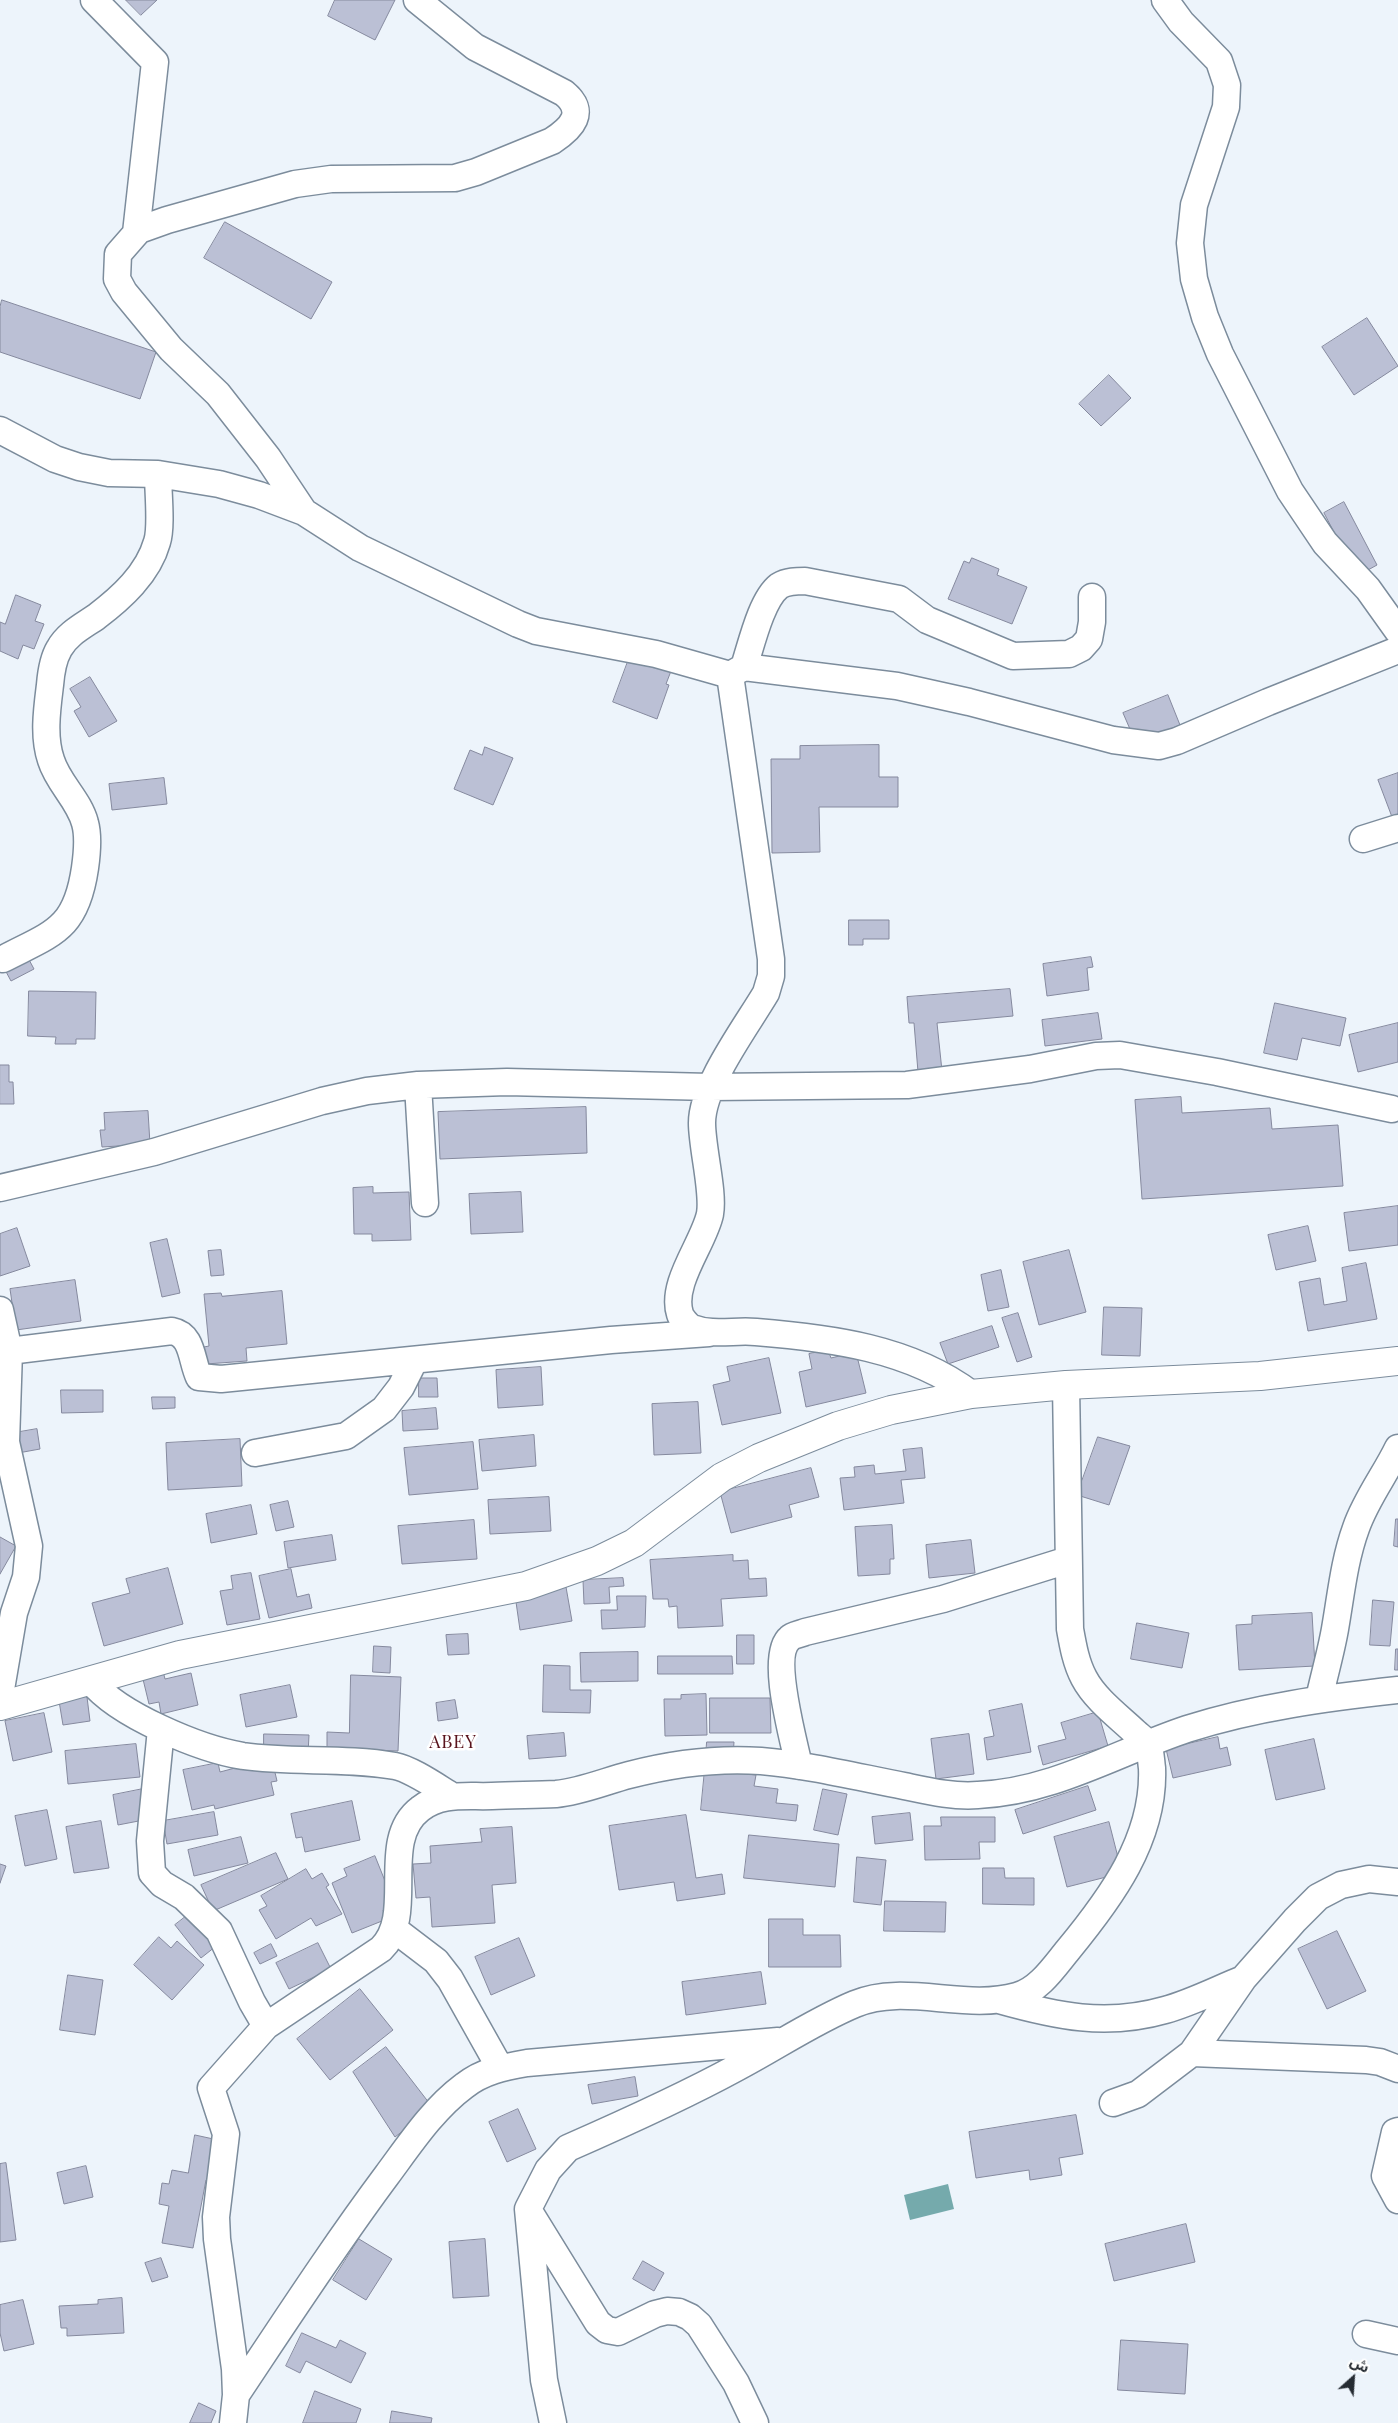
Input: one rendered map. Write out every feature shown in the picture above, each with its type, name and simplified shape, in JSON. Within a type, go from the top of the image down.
[{"type":"main road","points":[[0,1706],[180,1655],[526,1586],[597,1561],[634,1543],[722,1477],[759,1458],[838,1426],[891,1410],[971,1394],[1066,1385],[1260,1376],[1398,1361]]},
{"type":"street","points":[[94,0],[155,62],[136,233]]},
{"type":"street","points":[[304,512],[268,458],[218,394],[171,349],[124,292],[117,279],[118,254],[136,233],[167,220],[312,181],[454,178],[476,172],[552,141],[563,134],[572,123],[577,112],[574,101],[564,92],[475,48],[417,0]]},
{"type":"street","points":[[1166,0],[1181,22],[1219,61],[1227,84],[1226,107],[1194,205],[1190,243],[1194,279],[1205,317],[1220,354],[1290,491],[1325,543],[1368,589],[1398,631]]},
{"type":"street","points":[[0,430],[55,459],[79,467],[109,473],[158,474],[219,484],[259,495],[304,512],[360,548],[536,631],[737,671],[897,686],[969,702],[1113,740],[1159,746],[1177,742],[1259,705],[1398,650]]},
{"type":"street","points":[[1,959],[53,934],[67,922],[76,908],[82,886],[87,836],[85,822],[79,808],[57,774],[50,759],[47,714],[53,666],[59,648],[72,633],[123,595],[147,564],[158,542],[158,474]]},
{"type":"street","points":[[712,1332],[690,1327],[680,1314],[678,1297],[682,1279],[706,1227],[710,1211],[702,1124],[703,1104],[710,1087],[766,993],[771,976],[737,671],[766,604],[780,586],[790,582],[805,581],[899,599],[927,620],[1013,656],[1068,654],[1081,648],[1089,639],[1092,622],[1092,597]]},
{"type":"street","points":[[1363,839],[1398,828]]},
{"type":"street","points":[[0,1188],[154,1152],[322,1101],[367,1091],[418,1085],[507,1082],[710,1087],[907,1085],[1030,1069],[1096,1056],[1120,1055],[1217,1072],[1392,1109]]},
{"type":"street","points":[[418,1085],[425,1203]]},
{"type":"street","points":[[0,1310],[9,1351],[10,1371],[3,1419],[6,1442],[29,1546],[26,1577],[14,1613],[0,1694]]},
{"type":"street","points":[[9,1351],[172,1330],[181,1332],[187,1340],[199,1377],[210,1380],[611,1340],[712,1332],[754,1331],[865,1346],[924,1366],[951,1379],[971,1394]]},
{"type":"street","points":[[255,1453],[346,1436],[384,1409],[400,1388],[414,1361]]},
{"type":"street","points":[[553,2423],[544,2380],[528,2209],[548,2170],[557,2157],[568,2148],[649,2112],[788,2040],[837,2012],[874,1998],[998,2000],[1018,1996],[1040,1982],[1097,1915],[1120,1879],[1137,1846],[1146,1820],[1152,1769],[1148,1744],[1100,1699],[1084,1679],[1075,1656],[1070,1629],[1066,1385]]},
{"type":"street","points":[[1319,1699],[1335,1630],[1346,1563],[1356,1528],[1370,1496],[1386,1472],[1398,1448]]},
{"type":"street","points":[[799,1766],[782,1678],[783,1649],[790,1638],[805,1632],[943,1599],[1068,1560]]},
{"type":"street","points":[[91,1681],[106,1696],[161,1729],[241,1756],[346,1760],[397,1767],[452,1796]]},
{"type":"street","points":[[233,2423],[236,2394],[232,2341],[217,2238],[216,2217],[226,2134],[211,2088],[266,2026],[381,1949],[390,1940],[394,1929],[401,1841],[407,1822],[419,1810],[434,1801],[452,1796],[560,1793],[648,1770],[686,1764],[760,1761],[799,1766],[946,1794],[975,1796],[1007,1793],[1036,1786],[1084,1770],[1148,1744],[1222,1719],[1276,1706],[1398,1690]]},
{"type":"street","points":[[161,1729],[150,1841],[152,1873],[162,1884],[184,1897],[218,1931],[252,2002],[266,2026]]},
{"type":"street","points":[[1113,2103],[1138,2094],[1192,2053],[1243,1979],[1294,1920],[1318,1898],[1341,1885],[1369,1880],[1398,1882]]},
{"type":"street","points":[[394,1929],[436,1961],[450,1979],[500,2068]]},
{"type":"street","points":[[998,2000],[1049,2014],[1089,2020],[1125,2018],[1165,2010],[1243,1979]]},
{"type":"street","points":[[236,2394],[334,2248],[413,2139],[445,2102],[479,2076],[500,2068],[528,2063],[788,2040]]},
{"type":"street","points":[[1192,2053],[1366,2060],[1380,2062],[1398,2069]]},
{"type":"street","points":[[1397,2132],[1385,2176],[1398,2200]]},
{"type":"street","points":[[528,2209],[598,2323],[607,2330],[618,2332],[655,2314],[667,2311],[679,2312],[690,2317],[699,2324],[736,2383],[755,2423]]},
{"type":"street","points":[[1366,2334],[1398,2341]]},
{"type":"street","points":[[544,2380],[562,2423]]},
{"type":"water","points":[[948,2184],[954,2209],[910,2220],[904,2195]]},
{"type":"building","points":[[126,0],[157,0],[141,15]]},
{"type":"building","points":[[335,0],[395,0],[375,40],[328,16]]},
{"type":"building","points":[[225,222],[332,282],[311,319],[204,258]]},
{"type":"building","points":[[2,300],[156,352],[140,399],[0,352],[0,307]]},
{"type":"building","points":[[1367,318],[1398,366],[1354,395],[1322,347]]},
{"type":"building","points":[[1109,375],[1131,398],[1101,426],[1079,404]]},
{"type":"building","points":[[1344,502],[1377,565],[1357,576],[1324,513]]},
{"type":"building","points":[[972,558],[999,569],[997,575],[1027,587],[1012,624],[948,599],[964,561],[969,563]]},
{"type":"building","points":[[16,595],[41,605],[35,621],[44,624],[34,649],[23,645],[18,659],[0,651],[0,622],[5,624]]},
{"type":"building","points":[[630,656],[671,671],[666,684],[669,685],[657,719],[613,702]]},
{"type":"building","points":[[90,677],[117,721],[89,737],[74,711],[81,707],[70,689]]},
{"type":"building","points":[[1168,695],[1180,725],[1136,743],[1123,713]]},
{"type":"building","points":[[879,745],[879,777],[898,777],[898,807],[819,807],[820,852],[772,853],[771,759],[800,759],[800,746]]},
{"type":"building","points":[[485,747],[513,758],[493,805],[454,789],[470,750],[482,755]]},
{"type":"building","points":[[1398,773],[1398,814],[1392,817],[1378,780]]},
{"type":"building","points":[[164,778],[167,804],[112,810],[109,784]]},
{"type":"building","points":[[849,920],[889,920],[889,939],[863,939],[863,945],[849,945]]},
{"type":"building","points":[[27,956],[34,969],[11,981],[4,968]]},
{"type":"building","points":[[1091,957],[1093,967],[1087,968],[1089,990],[1047,996],[1043,964]]},
{"type":"building","points":[[1010,989],[1013,1016],[937,1023],[942,1071],[918,1072],[914,1023],[909,1023],[907,997]]},
{"type":"building","points":[[29,991],[96,992],[95,1039],[76,1039],[76,1044],[55,1044],[56,1037],[28,1036]]},
{"type":"building","points":[[1275,1003],[1346,1018],[1340,1046],[1302,1038],[1297,1060],[1264,1053]]},
{"type":"building","points":[[1098,1013],[1102,1039],[1045,1046],[1042,1020]]},
{"type":"building","points":[[1398,1023],[1398,1062],[1358,1072],[1349,1035]]},
{"type":"building","points":[[0,1065],[9,1065],[9,1082],[13,1082],[14,1104],[0,1104]]},
{"type":"building","points":[[1181,1097],[1182,1113],[1270,1108],[1272,1129],[1338,1125],[1343,1186],[1142,1199],[1135,1100]]},
{"type":"building","points":[[586,1107],[587,1153],[440,1159],[438,1112]]},
{"type":"building","points":[[148,1111],[150,1144],[102,1147],[100,1130],[105,1130],[104,1113]]},
{"type":"building","points":[[373,1187],[373,1193],[409,1192],[411,1240],[372,1241],[372,1234],[354,1234],[353,1188]]},
{"type":"building","points":[[521,1192],[523,1232],[471,1234],[469,1194]]},
{"type":"building","points":[[1398,1206],[1398,1245],[1349,1251],[1344,1213]]},
{"type":"building","points":[[1308,1226],[1316,1261],[1276,1270],[1268,1235]]},
{"type":"building","points":[[17,1228],[30,1266],[0,1276],[0,1234]]},
{"type":"building","points":[[167,1239],[180,1293],[162,1297],[150,1243]]},
{"type":"building","points":[[221,1250],[224,1275],[211,1276],[208,1251]]},
{"type":"building","points":[[1069,1250],[1086,1312],[1039,1325],[1023,1262]]},
{"type":"building","points":[[1366,1263],[1377,1319],[1308,1331],[1299,1282],[1320,1278],[1324,1305],[1347,1301],[1342,1268]]},
{"type":"building","points":[[1001,1270],[1009,1307],[988,1311],[981,1275]]},
{"type":"building","points":[[75,1280],[81,1321],[16,1330],[10,1289]]},
{"type":"building","points":[[282,1291],[287,1344],[246,1348],[247,1361],[206,1364],[204,1347],[209,1346],[204,1294],[221,1293],[222,1296]]},
{"type":"building","points":[[1104,1307],[1142,1308],[1140,1356],[1102,1355]]},
{"type":"building","points":[[1018,1313],[1032,1357],[1017,1362],[1002,1318]]},
{"type":"building","points":[[992,1326],[999,1347],[948,1364],[940,1343]]},
{"type":"building","points":[[828,1350],[831,1358],[856,1352],[866,1393],[806,1407],[799,1372],[812,1369],[809,1354]]},
{"type":"building","points":[[769,1358],[781,1413],[722,1425],[713,1385],[730,1381],[727,1367]]},
{"type":"building","points":[[541,1367],[543,1405],[498,1408],[496,1370]]},
{"type":"building","points":[[419,1378],[437,1378],[438,1397],[419,1397]]},
{"type":"building","points":[[61,1390],[103,1390],[103,1412],[62,1413]]},
{"type":"building","points":[[152,1397],[175,1397],[175,1408],[153,1409]]},
{"type":"building","points":[[698,1402],[701,1453],[654,1455],[652,1404]]},
{"type":"building","points":[[436,1408],[438,1429],[403,1431],[402,1411]]},
{"type":"building","points":[[37,1429],[40,1449],[18,1453],[14,1433]]},
{"type":"building","points":[[534,1435],[536,1466],[482,1471],[479,1440]]},
{"type":"building","points":[[1098,1437],[1130,1446],[1109,1505],[1077,1495]]},
{"type":"building","points":[[240,1439],[242,1486],[168,1490],[166,1443]]},
{"type":"building","points":[[473,1442],[478,1489],[409,1495],[404,1448]]},
{"type":"building","points":[[922,1448],[925,1478],[901,1480],[904,1503],[844,1510],[840,1478],[855,1477],[854,1467],[874,1465],[875,1474],[906,1471],[903,1450]]},
{"type":"building","points":[[811,1468],[819,1497],[789,1505],[792,1517],[731,1533],[720,1492]]},
{"type":"building","points":[[549,1497],[551,1531],[490,1534],[488,1500]]},
{"type":"building","points":[[288,1501],[294,1527],[276,1531],[270,1505]]},
{"type":"building","points":[[251,1505],[257,1534],[211,1543],[206,1514]]},
{"type":"building","points":[[1396,1519],[1398,1519],[1398,1547],[1394,1546]]},
{"type":"building","points":[[474,1520],[477,1559],[402,1564],[398,1526]]},
{"type":"building","points":[[892,1525],[894,1559],[890,1559],[890,1574],[858,1576],[855,1527]]},
{"type":"building","points":[[332,1535],[336,1560],[288,1568],[284,1542]]},
{"type":"building","points":[[0,1537],[16,1546],[0,1574]]},
{"type":"building","points":[[971,1540],[975,1573],[929,1578],[926,1545]]},
{"type":"building","points":[[733,1555],[733,1561],[748,1560],[749,1579],[766,1578],[767,1596],[721,1599],[723,1626],[678,1628],[677,1606],[669,1607],[668,1599],[653,1599],[650,1560]]},
{"type":"building","points":[[168,1568],[183,1624],[104,1646],[92,1603],[130,1593],[126,1579]]},
{"type":"building","points":[[291,1569],[297,1597],[309,1594],[312,1608],[269,1618],[259,1576]]},
{"type":"building","points":[[251,1573],[260,1619],[227,1625],[220,1591],[233,1589],[231,1576]]},
{"type":"building","points":[[623,1578],[624,1586],[609,1587],[610,1603],[584,1604],[583,1580]]},
{"type":"building","points":[[566,1587],[572,1621],[520,1630],[515,1595]]},
{"type":"building","points":[[617,1596],[646,1596],[645,1627],[602,1629],[601,1610],[617,1610]]},
{"type":"building","points":[[1373,1600],[1394,1602],[1390,1646],[1370,1645]]},
{"type":"building","points":[[1312,1613],[1315,1666],[1239,1670],[1236,1625],[1252,1624],[1252,1616]]},
{"type":"building","points":[[1137,1623],[1189,1633],[1182,1668],[1131,1659]]},
{"type":"building","points":[[468,1634],[469,1654],[448,1655],[446,1635]]},
{"type":"building","points":[[737,1635],[754,1635],[754,1664],[737,1664]]},
{"type":"building","points":[[374,1646],[391,1647],[390,1673],[373,1672]]},
{"type":"building","points":[[1396,1649],[1398,1649],[1398,1670],[1395,1670]]},
{"type":"building","points":[[638,1652],[638,1681],[581,1682],[580,1653]]},
{"type":"building","points":[[658,1656],[732,1656],[733,1674],[658,1674]]},
{"type":"building","points":[[544,1665],[570,1666],[570,1690],[591,1690],[590,1713],[543,1712]]},
{"type":"building","points":[[162,1667],[165,1679],[191,1673],[198,1705],[161,1714],[159,1702],[149,1704],[141,1671]]},
{"type":"building","points":[[351,1675],[401,1677],[398,1751],[327,1748],[327,1732],[349,1733]]},
{"type":"building","points":[[290,1685],[297,1717],[246,1727],[240,1695]]},
{"type":"building","points":[[706,1694],[707,1735],[665,1736],[664,1699],[681,1699],[681,1695]]},
{"type":"building","points":[[87,1697],[90,1721],[63,1725],[59,1701]]},
{"type":"building","points":[[710,1698],[770,1698],[771,1733],[710,1733]]},
{"type":"building","points":[[455,1700],[458,1718],[438,1721],[436,1703]]},
{"type":"building","points":[[1022,1704],[1031,1752],[987,1760],[984,1738],[994,1736],[989,1711]]},
{"type":"building","points":[[1098,1712],[1108,1746],[1043,1765],[1038,1746],[1066,1739],[1061,1723]]},
{"type":"building","points":[[44,1713],[52,1752],[13,1761],[5,1721]]},
{"type":"building","points":[[564,1733],[566,1756],[529,1759],[527,1736]]},
{"type":"building","points":[[264,1734],[309,1735],[308,1754],[264,1753]]},
{"type":"building","points":[[969,1734],[974,1774],[936,1779],[931,1739]]},
{"type":"building","points":[[1218,1737],[1220,1749],[1227,1747],[1231,1765],[1173,1778],[1166,1749]]},
{"type":"building","points":[[1314,1739],[1325,1789],[1276,1800],[1265,1750]]},
{"type":"building","points":[[707,1742],[734,1742],[733,1757],[706,1756]]},
{"type":"building","points":[[136,1744],[140,1777],[68,1784],[65,1751]]},
{"type":"building","points":[[218,1763],[220,1772],[235,1768],[235,1764],[273,1764],[277,1781],[271,1782],[274,1795],[215,1809],[214,1805],[192,1810],[183,1770]]},
{"type":"building","points":[[705,1769],[756,1775],[754,1786],[778,1789],[776,1803],[798,1805],[796,1821],[701,1810]]},
{"type":"building","points":[[1088,1786],[1096,1810],[1023,1834],[1015,1810]]},
{"type":"building","points":[[143,1789],[149,1819],[118,1825],[113,1795]]},
{"type":"building","points":[[823,1789],[847,1794],[838,1835],[814,1830]]},
{"type":"building","points":[[352,1801],[360,1840],[305,1852],[302,1837],[296,1838],[291,1814]]},
{"type":"building","points":[[47,1810],[57,1859],[25,1866],[15,1816]]},
{"type":"building","points":[[214,1812],[218,1835],[167,1844],[163,1821]]},
{"type":"building","points":[[910,1813],[913,1840],[875,1844],[872,1817]]},
{"type":"building","points":[[686,1815],[696,1878],[722,1874],[725,1894],[677,1901],[674,1882],[619,1890],[609,1826]]},
{"type":"building","points":[[941,1817],[995,1817],[995,1842],[979,1842],[980,1859],[925,1860],[924,1826],[941,1826]]},
{"type":"building","points":[[101,1821],[109,1868],[74,1873],[66,1827]]},
{"type":"building","points":[[1109,1822],[1122,1873],[1067,1887],[1054,1837]]},
{"type":"building","points":[[512,1827],[516,1883],[492,1885],[495,1923],[432,1927],[430,1897],[416,1898],[413,1864],[431,1863],[430,1846],[482,1842],[480,1829]]},
{"type":"building","points":[[749,1835],[839,1844],[835,1887],[744,1878]]},
{"type":"building","points":[[241,1837],[248,1863],[194,1876],[188,1850]]},
{"type":"building","points":[[276,1853],[288,1879],[213,1911],[201,1885]]},
{"type":"building","points":[[375,1856],[395,1906],[383,1910],[387,1919],[352,1933],[332,1883],[347,1876],[344,1869]]},
{"type":"building","points":[[857,1857],[886,1860],[881,1905],[854,1902]]},
{"type":"building","points":[[0,1864],[6,1866],[0,1883]]},
{"type":"building","points":[[983,1868],[1004,1868],[1005,1878],[1034,1878],[1034,1905],[983,1904]]},
{"type":"building","points":[[306,1869],[312,1879],[322,1873],[329,1885],[326,1887],[342,1914],[316,1926],[311,1918],[276,1939],[259,1910],[267,1906],[261,1896]]},
{"type":"building","points":[[885,1901],[946,1902],[945,1932],[884,1931]]},
{"type":"building","points":[[193,1911],[220,1943],[201,1958],[175,1925]]},
{"type":"building","points":[[769,1919],[803,1919],[803,1935],[840,1935],[841,1967],[769,1967]]},
{"type":"building","points":[[1337,1931],[1366,1991],[1327,2009],[1298,1949]]},
{"type":"building","points":[[159,1937],[171,1948],[177,1941],[204,1965],[172,2000],[134,1965]]},
{"type":"building","points":[[519,1938],[535,1976],[491,1995],[475,1957]]},
{"type":"building","points":[[318,1943],[331,1969],[289,1989],[276,1963]]},
{"type":"building","points":[[271,1944],[277,1956],[260,1964],[254,1953]]},
{"type":"building","points":[[761,1972],[766,2004],[686,2015],[682,1982]]},
{"type":"building","points":[[68,1975],[103,1980],[95,2035],[60,2030]]},
{"type":"building","points":[[360,1989],[393,2030],[330,2080],[297,2039]]},
{"type":"building","points":[[386,2047],[433,2108],[395,2137],[353,2072]]},
{"type":"building","points":[[635,2077],[638,2096],[592,2104],[588,2085]]},
{"type":"building","points":[[518,2109],[536,2149],[507,2162],[489,2122]]},
{"type":"building","points":[[1076,2115],[1083,2154],[1059,2158],[1062,2175],[1030,2180],[1029,2170],[976,2178],[969,2132]]},
{"type":"building","points":[[195,2135],[218,2140],[216,2182],[206,2180],[193,2248],[162,2243],[169,2206],[159,2204],[162,2183],[169,2184],[172,2170],[188,2173]]},
{"type":"building","points":[[6,2163],[16,2240],[0,2242],[0,2164]]},
{"type":"building","points":[[86,2166],[93,2197],[64,2204],[57,2173]]},
{"type":"building","points":[[1186,2224],[1195,2262],[1114,2281],[1105,2244]]},
{"type":"building","points":[[359,2239],[392,2259],[366,2300],[333,2280]]},
{"type":"building","points":[[485,2239],[489,2296],[453,2298],[449,2242]]},
{"type":"building","points":[[161,2258],[168,2277],[152,2282],[145,2263]]},
{"type":"building","points":[[643,2261],[664,2273],[654,2291],[633,2279]]},
{"type":"building","points":[[122,2298],[124,2333],[67,2336],[67,2328],[61,2328],[59,2306],[98,2304],[98,2300]]},
{"type":"building","points":[[23,2300],[34,2344],[4,2351],[0,2333],[0,2305]]},
{"type":"building","points":[[302,2333],[336,2348],[340,2340],[366,2353],[351,2383],[306,2361],[300,2373],[286,2366]]},
{"type":"building","points":[[1121,2340],[1188,2344],[1185,2394],[1118,2390]]},
{"type":"building","points":[[315,2391],[361,2409],[356,2423],[303,2423]]},
{"type":"building","points":[[199,2403],[216,2411],[211,2423],[190,2423]]},
{"type":"building","points":[[392,2411],[432,2418],[431,2423],[390,2423]]},
{"type":"district","name":"ABEY","points":[[453,1742]]}]
